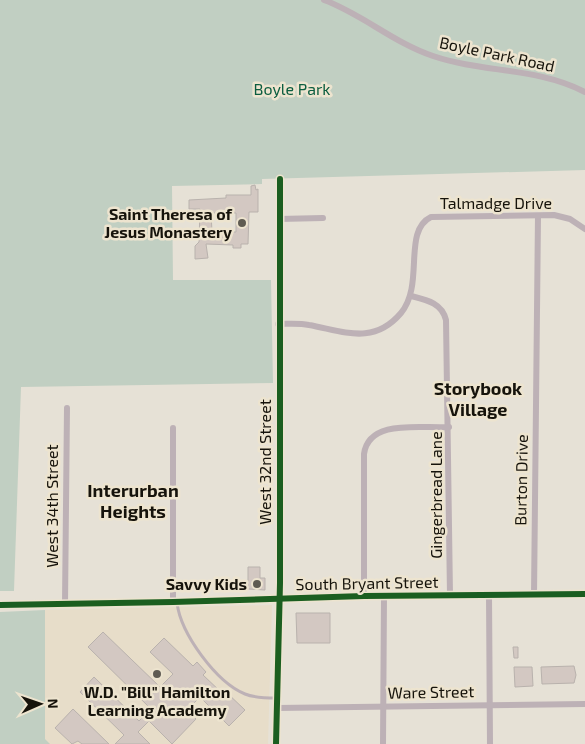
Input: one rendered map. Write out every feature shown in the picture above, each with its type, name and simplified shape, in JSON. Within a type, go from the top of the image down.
[{"type":"street","name":"Boyle Park Road","points":[[324,0],[341,7],[408,46],[434,56],[535,74],[585,92]]},
{"type":"street","name":"West 32nd Street","points":[[276,744],[280,179]]},
{"type":"street","name":"Talmadge Drive","points":[[278,324],[309,325],[344,334],[369,333],[393,321],[405,308],[411,296],[415,269],[416,236],[419,226],[426,219],[438,216],[558,216],[570,219],[585,228]]},
{"type":"street","name":"Burton Drive","points":[[534,595],[538,216]]},
{"type":"street","points":[[279,219],[323,218]]},
{"type":"street","name":"Gingerbread Lane","points":[[411,296],[434,303],[445,315],[449,427],[450,595]]},
{"type":"street","name":"West 34th Street","points":[[65,604],[67,408]]},
{"type":"street","points":[[364,596],[364,454],[367,443],[374,434],[385,429],[449,427]]},
{"type":"street","points":[[173,428],[175,602]]},
{"type":"street","name":"South Bryant Street","points":[[0,605],[364,596],[585,594]]},
{"type":"street","points":[[489,595],[490,744]]},
{"type":"street","points":[[383,744],[384,596]]},
{"type":"street","name":"Ware Street","points":[[277,708],[585,704]]},
{"type":"lane","points":[[175,602],[187,633],[199,654],[233,686],[245,694],[276,698]]},
{"type":"shaded area","name":"W.D. \"Bill\" Hamilton Learning Academy","points":[[272,605],[268,744],[41,744],[45,739],[45,610]]},
{"type":"green space","name":"Boyle Park","points":[[0,0],[585,0],[585,170],[262,179],[262,184],[172,186],[173,280],[271,280],[273,383],[21,387],[14,591],[0,591]]},
{"type":"green space","points":[[45,610],[45,739],[50,744],[0,744],[0,612]]},
{"type":"building","name":"Saint Theresa of Jesus Monastery","points":[[255,185],[256,190],[258,189],[258,212],[249,212],[248,244],[241,244],[241,248],[233,248],[233,245],[206,244],[208,258],[195,259],[195,246],[199,242],[200,209],[189,209],[189,200],[226,198],[226,195],[251,195],[251,186]],"holes":[[[211,213],[236,213],[236,232],[212,232]]]},
{"type":"building","name":"Savvy Kids","points":[[248,567],[260,567],[260,578],[265,578],[265,590],[248,589]]},
{"type":"building","points":[[296,613],[330,613],[330,643],[297,643]]},
{"type":"building","name":"W.D. \"Bill\" Hamilton Learning Academy","points":[[103,632],[160,687],[173,674],[150,652],[164,638],[193,666],[197,662],[206,672],[203,675],[222,693],[225,691],[245,710],[229,726],[200,697],[187,710],[196,719],[172,744],[149,721],[138,732],[150,744],[115,744],[124,735],[80,692],[94,677],[139,721],[151,709],[88,647]]},
{"type":"building","points":[[513,647],[518,647],[518,658],[514,658]]},
{"type":"building","points":[[574,666],[576,675],[574,683],[542,684],[541,667]]},
{"type":"building","points":[[514,667],[532,667],[533,686],[515,687]]},
{"type":"building","name":"W.D. \"Bill\" Hamilton Learning Academy","points":[[73,709],[109,744],[82,744],[78,741],[72,744],[55,728]]},
{"type":"cycle path","points":[[276,744],[280,583],[280,179]]},
{"type":"cycle path","points":[[0,605],[364,596],[585,594]]},
{"type":"place","name":"Saint Theresa of Jesus Monastery","points":[[242,223]]},
{"type":"place","name":"Savvy Kids","points":[[257,584]]},
{"type":"place","name":"W.D. \"Bill\" Hamilton Learning Academy","points":[[157,674]]},
{"type":"district","name":"Storybook Village","points":[[478,399]]},
{"type":"district","name":"Interurban Heights","points":[[133,501]]}]
